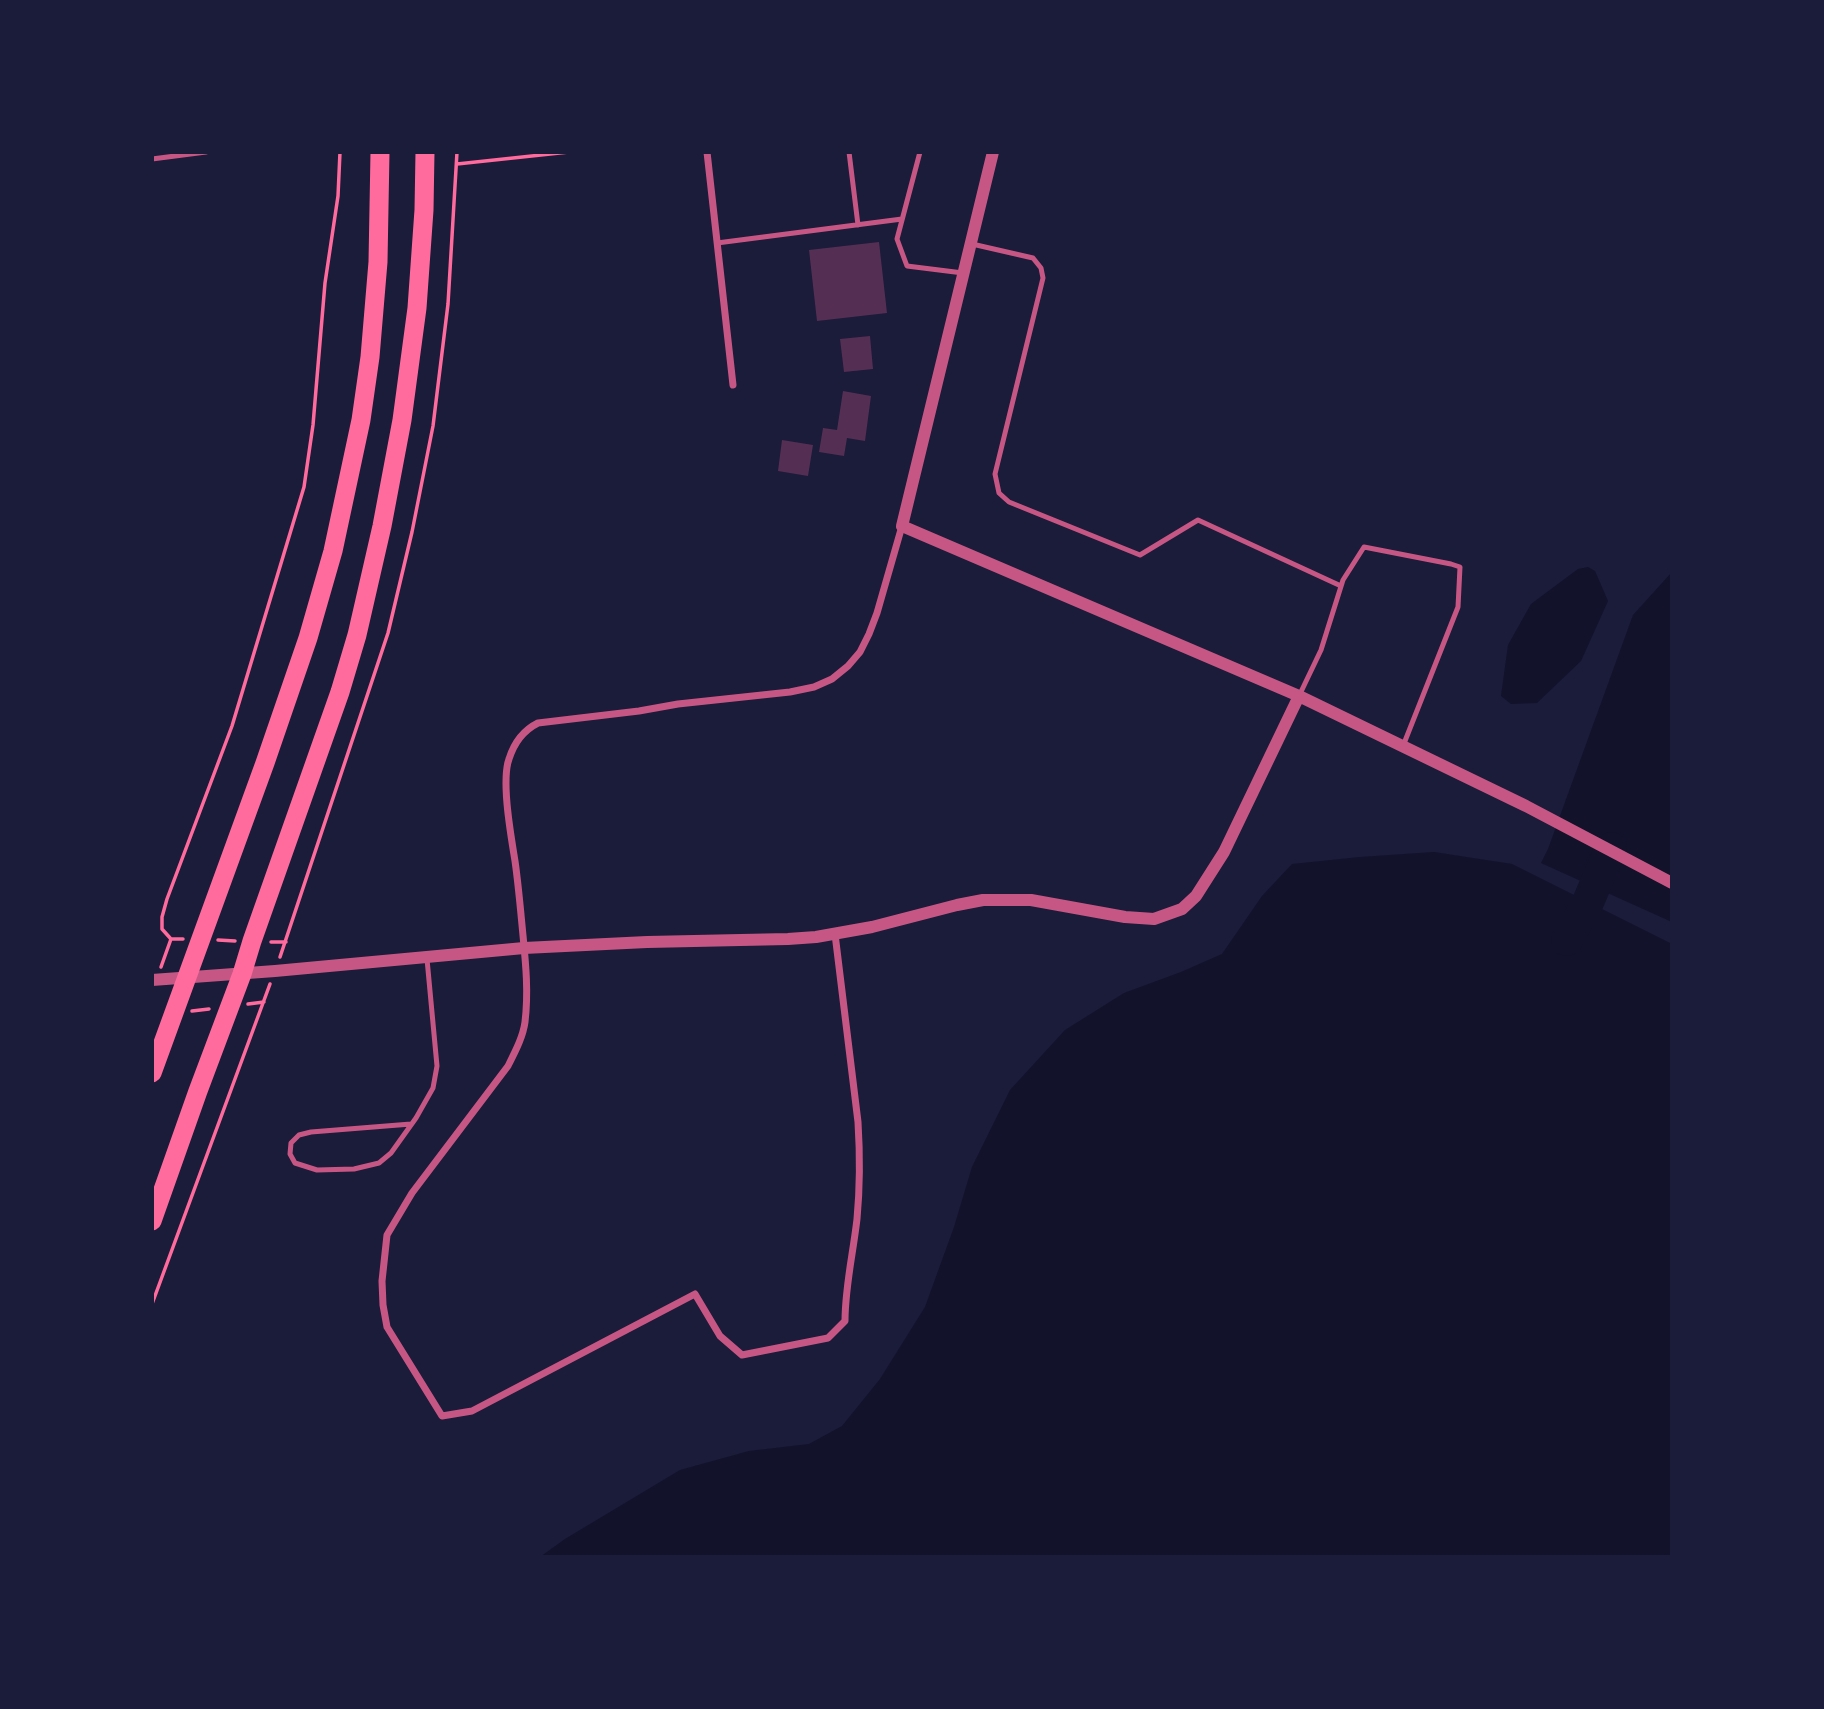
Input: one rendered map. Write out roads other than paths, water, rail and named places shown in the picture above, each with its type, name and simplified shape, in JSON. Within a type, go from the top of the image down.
[{"type":"highway","points":[[152,1073],[265,763],[322,593],[361,420],[370,357],[378,262],[380,152]]},
{"type":"highway","points":[[152,1221],[242,974],[340,692],[357,635],[382,526],[402,420],[417,308],[425,152]]},
{"type":"street","points":[[707,152],[733,385]]},
{"type":"street","points":[[835,934],[860,1150],[857,1217],[845,1296],[845,1321],[828,1338],[742,1354],[720,1336],[695,1294],[472,1411],[442,1416],[387,1327],[382,1281],[387,1235],[412,1193],[508,1066],[525,1025],[527,1003],[524,948],[509,829],[508,760],[526,729],[538,723],[814,687],[832,679],[860,652],[877,613],[902,526],[993,152]]},
{"type":"street","points":[[902,526],[1298,696],[1526,806],[1672,883]]},
{"type":"street","points":[[152,980],[524,948],[788,939],[835,934],[983,900],[1031,900],[1125,917],[1154,919],[1182,909],[1196,896],[1224,852],[1298,696]]},
{"type":"lane","points":[[152,159],[206,152]]},
{"type":"lane","points":[[849,152],[858,225]]},
{"type":"lane","points":[[919,152],[897,239],[906,266],[963,273]]},
{"type":"lane","points":[[717,243],[902,219]]},
{"type":"lane","points":[[971,243],[1033,258],[1041,268],[1043,278],[995,474],[999,493],[1009,502],[1140,555],[1198,520],[1341,586]]},
{"type":"lane","points":[[1298,696],[1321,650],[1343,580],[1364,547],[1460,567],[1458,607],[1403,746]]},
{"type":"lane","points":[[411,1124],[311,1132],[299,1135],[291,1143],[290,1154],[295,1163],[317,1170],[354,1169],[379,1163],[391,1153],[411,1124],[433,1088],[437,1066],[427,956]]},
{"type":"waterway","points":[[1567,940],[1588,902],[1611,848]]}]
